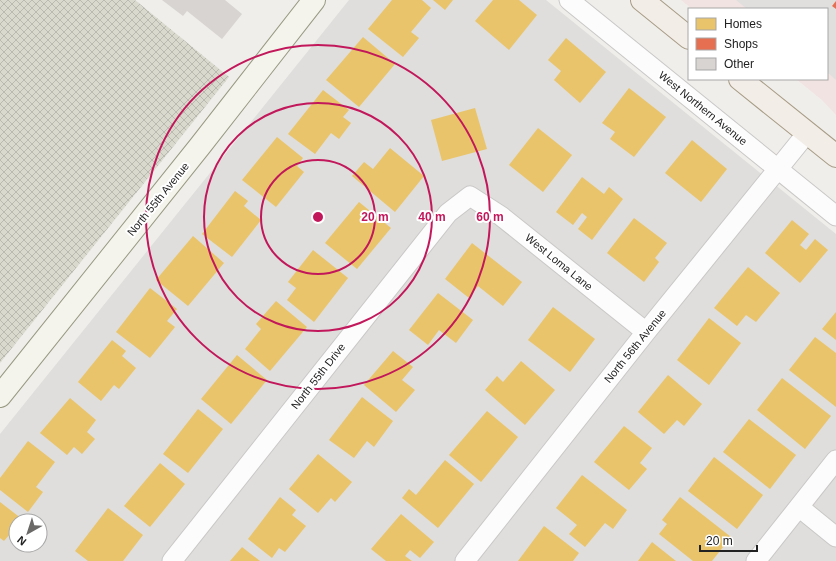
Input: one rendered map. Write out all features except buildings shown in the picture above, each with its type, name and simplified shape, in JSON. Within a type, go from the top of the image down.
[{"type":"main road","points":[[642,0],[688,37]]},
{"type":"main road","points":[[741,80],[836,156]]},
{"type":"street","name":"North 55th Avenue","points":[[0,396],[200,146],[314,0]]},
{"type":"street","name":"West Northern Avenue","points":[[569,0],[836,216]]},
{"type":"street","name":"North 56th Avenue","points":[[465,561],[646,332],[807,133]]},
{"type":"street","name":"West Loma Lane","points":[[470,196],[501,216],[646,332]]},
{"type":"street","name":"North 55th Drive","points":[[172,561],[448,213],[470,196]]},
{"type":"street","points":[[756,561],[836,460]]},
{"type":"street","points":[[799,507],[836,537]]},
{"type":"shaded area","points":[[0,0],[135,0],[229,77],[0,363]]},
{"type":"shaded area","points":[[349,0],[546,0],[836,234],[836,561],[0,561],[0,434]]},
{"type":"shaded area","points":[[681,0],[836,0],[836,115],[822,100],[797,80],[828,80],[828,8],[691,8]]},
{"type":"shaded area","points":[[736,0],[836,0],[836,80],[828,73],[828,8],[746,8]]}]
